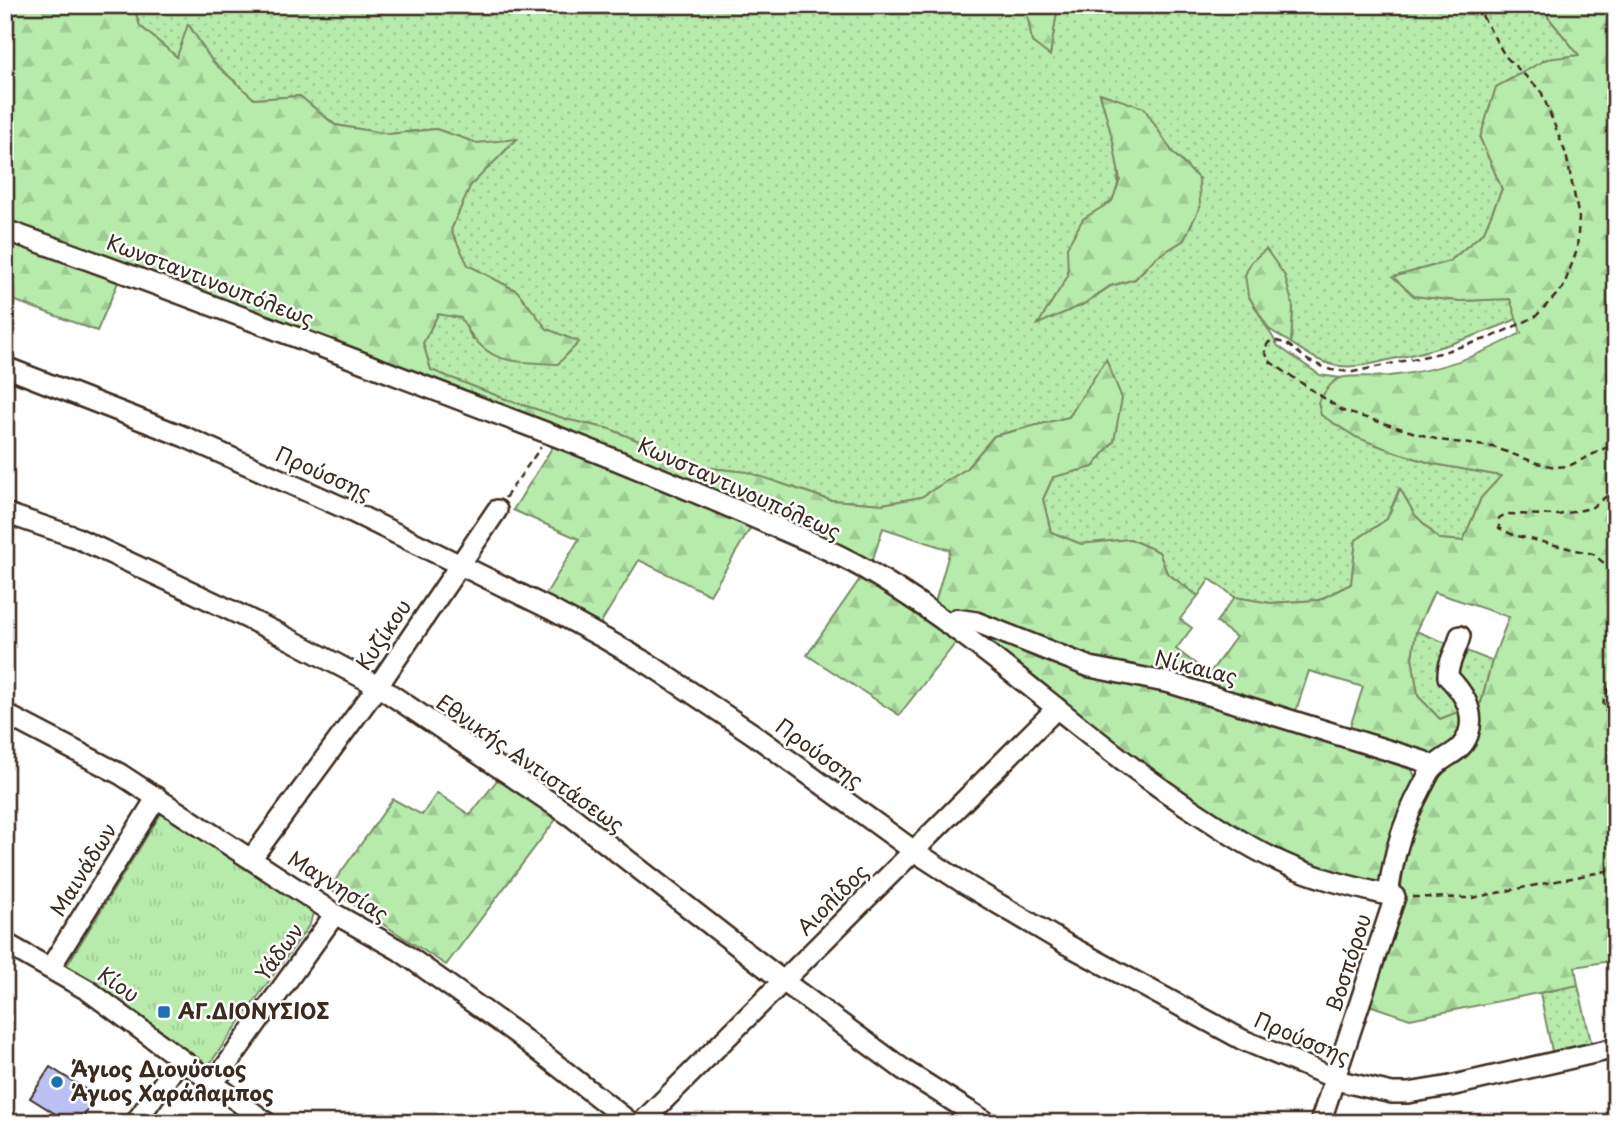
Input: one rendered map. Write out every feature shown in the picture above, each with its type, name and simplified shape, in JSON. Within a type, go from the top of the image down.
[{"type":"street","name":"Κωνσταντινουπόλεως","points":[[5,230],[223,308],[550,434],[795,536],[874,575],[949,625],[1125,764],[1247,844],[1282,863],[1315,876],[1356,889],[1391,896]]},
{"type":"street","name":"Προύσσης","points":[[5,367],[214,450],[342,507],[550,610],[652,666],[753,734],[914,851],[1027,922],[1243,1040],[1335,1079],[1377,1090],[1408,1093],[1616,1048]]},
{"type":"street","name":"Κυζίκου","points":[[251,859],[378,686],[497,510]]},
{"type":"street","name":"Εθνικής Αντιστάσεως","points":[[5,513],[75,537],[278,633],[378,686],[571,816],[783,981],[904,1070],[988,1123]]},
{"type":"street","name":"Νίκαιας","points":[[949,625],[956,620],[976,622],[1090,667],[1170,683],[1241,703],[1423,761],[1433,767]]},
{"type":"street","points":[[1433,767],[1464,745],[1470,727],[1467,700],[1459,687],[1448,677],[1449,665],[1460,636]]},
{"type":"street","name":"Αιολίδος","points":[[641,1123],[1057,708]]},
{"type":"street","name":"Μαγνησίας","points":[[5,714],[60,741],[157,797],[335,915],[399,950],[517,1034],[631,1123]]},
{"type":"street","name":"Βοσπόρου","points":[[1320,1123],[1391,896],[1393,856],[1402,828],[1433,767]]},
{"type":"street","name":"Μαινάδων","points":[[50,968],[157,797]]},
{"type":"street","name":"Υάδων","points":[[213,1084],[335,915]]},
{"type":"street","name":"Κίου","points":[[5,943],[98,997],[267,1123]]},
{"type":"street","points":[[135,1123],[180,1060]]},
{"type":"path","points":[[1476,5],[1505,56],[1541,91],[1566,154],[1579,218],[1577,250],[1563,288],[1535,317],[1489,338],[1395,364],[1353,372],[1331,370],[1308,360],[1287,344],[1269,342],[1264,349],[1269,361],[1343,411],[1439,440],[1493,447],[1555,467],[1569,466],[1616,443]]},
{"type":"path","points":[[497,510],[550,434]]},
{"type":"path","points":[[1616,489],[1591,508],[1558,515],[1506,514],[1499,518],[1499,528],[1513,535],[1593,554],[1616,573]]},
{"type":"path","points":[[1616,678],[1605,691],[1603,702],[1604,710],[1616,723]]},
{"type":"path","points":[[1391,896],[1472,898],[1616,869]]},
{"type":"green space","points":[[5,5],[133,5],[140,26],[177,57],[188,24],[212,61],[254,99],[300,96],[335,125],[389,134],[436,129],[477,143],[517,139],[470,186],[451,230],[468,265],[517,291],[547,329],[579,342],[558,364],[513,361],[490,353],[480,345],[461,318],[438,314],[423,343],[431,370],[508,400],[569,420],[610,429],[701,467],[747,472],[830,500],[883,504],[921,497],[966,469],[994,436],[1069,417],[1106,359],[1122,398],[1114,441],[1093,467],[1053,477],[1043,499],[1051,532],[1081,544],[1130,539],[1159,552],[1167,573],[1198,596],[1180,619],[1192,628],[1176,649],[1209,674],[1236,637],[1216,622],[1235,597],[1270,603],[1319,600],[1351,584],[1356,540],[1387,519],[1400,489],[1415,515],[1439,539],[1463,541],[1481,498],[1501,476],[1434,464],[1356,437],[1321,415],[1318,402],[1330,385],[1340,378],[1424,371],[1473,356],[1521,333],[1510,299],[1459,301],[1414,296],[1393,277],[1450,261],[1484,232],[1502,189],[1480,138],[1496,87],[1547,59],[1579,55],[1548,17],[1552,5],[1616,5],[1616,960],[1575,967],[1578,985],[1410,1019],[1366,1004],[1401,893],[1402,862],[1412,829],[1425,795],[1442,774],[1427,759],[1349,730],[1363,687],[1309,671],[1290,729],[1412,770],[1416,780],[1381,879],[1372,887],[1278,856],[958,640],[899,715],[807,655],[862,576],[934,606],[950,550],[883,528],[871,565],[753,524],[710,595],[639,560],[599,626],[544,597],[579,539],[513,510],[562,432],[126,264],[97,331],[5,297]],"holes":[[[1434,592],[1509,617],[1492,661],[1481,703],[1440,719],[1418,696],[1412,657],[1416,631]]]},
{"type":"green space","points":[[133,5],[531,5],[527,21],[537,5],[1026,5],[1032,42],[1050,55],[1058,5],[1552,5],[1548,17],[1580,56],[1480,138],[1502,189],[1484,232],[1450,261],[1394,277],[1414,296],[1459,301],[1511,299],[1517,319],[1470,338],[1421,352],[1364,365],[1340,366],[1320,360],[1291,343],[1293,307],[1248,295],[1278,346],[1320,375],[1340,378],[1330,386],[1392,451],[1434,464],[1502,476],[1481,498],[1463,541],[1439,539],[1415,515],[1399,489],[1387,519],[1356,540],[1351,584],[1319,600],[1270,603],[1235,597],[1210,579],[1198,596],[1167,573],[1159,552],[1130,539],[1081,544],[1051,532],[1043,499],[1053,477],[1093,467],[1106,360],[1069,417],[994,436],[966,469],[922,497],[883,504],[830,500],[747,472],[701,467],[610,429],[569,420],[508,400],[431,370],[423,343],[438,314],[461,318],[473,340],[578,342],[547,329],[517,291],[467,265],[451,230],[470,186],[516,140],[477,143],[436,129],[389,134],[335,125],[300,96],[254,99],[212,61],[189,25],[178,58],[140,26]],"holes":[[[1100,94],[1144,108],[1173,153],[1199,179],[1184,240],[1155,258],[1135,279],[1111,286],[1082,305],[1039,323],[1068,276],[1083,219],[1108,204],[1116,191],[1118,165]]]},
{"type":"green space","points":[[1026,5],[1058,5],[1050,56],[1032,42]]},
{"type":"green space","points":[[1100,93],[1144,108],[1173,153],[1199,179],[1200,207],[1184,240],[1155,258],[1135,279],[1110,286],[1082,305],[1038,324],[1068,276],[1067,247],[1083,219],[1112,201],[1120,180]]},
{"type":"green space","points":[[1266,249],[1285,276],[1293,307],[1291,343],[1269,329],[1248,295],[1245,275],[1251,262]]},
{"type":"green space","points":[[1416,631],[1492,661],[1481,703],[1440,719],[1418,696],[1412,657]]},
{"type":"green space","points":[[501,775],[560,814],[446,965],[329,889],[393,799],[422,815],[437,793],[470,815]]},
{"type":"green space","points":[[162,812],[314,909],[310,924],[208,1066],[67,965]]},
{"type":"green space","points":[[1578,985],[1592,1046],[1553,1056],[1540,993]]},
{"type":"building","name":"Άγιος Διονύσιος Άγιος Χαράλαμπος","points":[[50,1067],[96,1096],[80,1123],[70,1123],[30,1098]]},
{"type":"place","name":"ΑΓ.ΔΙΟΝΥΣΙΟΣ","points":[[164,1012]]},
{"type":"place","name":"Άγιος Διονύσιος Άγιος Χαράλαμπος","points":[[57,1082]]}]
